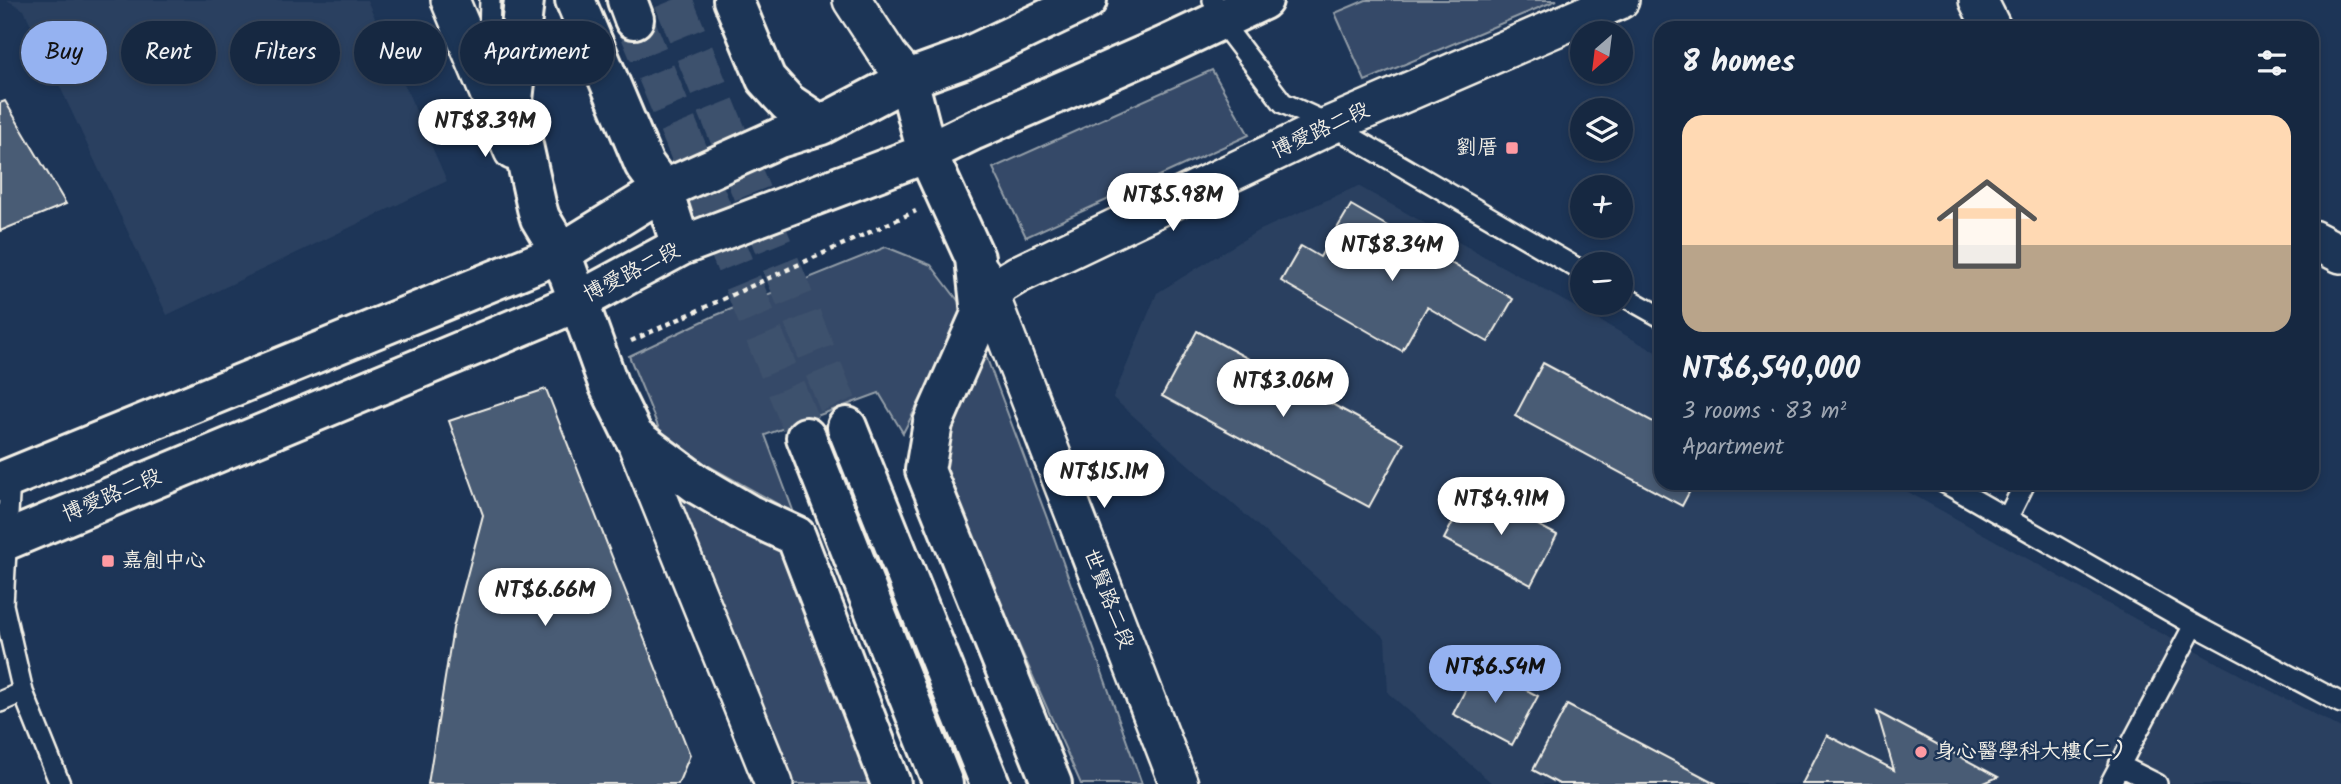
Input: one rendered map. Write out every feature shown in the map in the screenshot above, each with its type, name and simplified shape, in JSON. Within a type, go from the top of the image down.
[{"type":"main road","points":[[524,0],[513,100],[540,218],[561,253],[609,386],[634,437],[697,484],[748,514],[796,537],[891,784]]},
{"type":"main road","points":[[575,0],[644,164],[663,190],[681,247]]},
{"type":"main road","points":[[733,0],[766,79],[788,103],[821,125]]},
{"type":"main road","points":[[5,480],[561,253],[663,190],[779,138],[821,125],[908,79],[963,59],[1087,0]]},
{"type":"main road","name":"博愛路二段","points":[[3,542],[579,301],[681,247],[927,153],[1163,47],[1216,10],[1263,0]]},
{"type":"main road","points":[[908,79],[927,153],[982,275],[981,314],[933,423],[925,470],[1052,784]]},
{"type":"main road","points":[[847,427],[990,784]]},
{"type":"main road","points":[[806,437],[943,784]]},
{"type":"street","points":[[450,0],[537,208]]},
{"type":"street","points":[[852,0],[888,55],[908,79]]},
{"type":"street","name":"博愛路二段","points":[[982,275],[1017,275],[1331,125],[1620,0]]},
{"type":"street","points":[[1978,0],[1988,21]]},
{"type":"street","points":[[2319,243],[2341,254]]},
{"type":"street","name":"世賢路二段","points":[[982,275],[1179,784]]},
{"type":"street","points":[[634,437],[774,784]]},
{"type":"lane","points":[[487,88],[490,0]]},
{"type":"lane","points":[[1216,10],[1283,103],[1331,125],[1570,264]]},
{"type":"lane","points":[[1633,301],[1654,313]]},
{"type":"lane","points":[[5,480],[2,605],[23,692],[60,784]]},
{"type":"lane","points":[[1957,490],[2194,625],[2341,703]]},
{"type":"lane","points":[[2007,519],[2022,490]]},
{"type":"lane","points":[[2110,784],[2194,625]]},
{"type":"lane","points":[[0,702],[23,692]]},
{"type":"lane","points":[[2119,765],[2157,784]]},
{"type":"shaded area","points":[[7,0],[367,0],[376,21],[354,21],[354,84],[404,84],[447,181],[167,315],[59,84],[107,84],[107,21],[29,21],[24,10]]},
{"type":"shaded area","points":[[1366,0],[1557,0],[1365,81],[1335,13]]},
{"type":"shaded area","points":[[1212,70],[1249,135],[1026,237],[993,168]]},
{"type":"shaded area","points":[[1358,186],[1570,304],[1570,315],[1589,315],[1654,351],[1654,490],[1905,490],[2157,631],[2341,728],[2341,784],[1493,784],[1388,693],[1385,638],[1113,398],[1157,293],[1256,232]]},
{"type":"shaded area","points":[[886,247],[931,265],[966,311],[903,433],[879,393],[765,435],[794,513],[664,441],[629,356],[714,316]]},
{"type":"shaded area","points":[[983,348],[1142,784],[1081,784],[939,466]]},
{"type":"shaded area","points":[[666,476],[785,544],[874,784],[793,784]]},
{"type":"building","points":[[5,101],[66,204],[0,231],[0,103]]},
{"type":"building","points":[[1351,205],[1513,299],[1488,342],[1427,307],[1402,351],[1281,281],[1301,246],[1320,257]]},
{"type":"building","points":[[1197,331],[1404,443],[1369,507],[1162,396]]},
{"type":"building","points":[[1543,363],[1654,422],[1654,490],[1690,490],[1682,506],[1515,416]]},
{"type":"building","points":[[546,389],[690,755],[678,784],[428,784],[453,628],[483,515],[449,421]]},
{"type":"building","points":[[1470,489],[1557,535],[1531,585],[1444,539]]},
{"type":"building","points":[[1478,665],[1538,696],[1512,745],[1453,714]]},
{"type":"building","points":[[1567,705],[1717,784],[1559,784],[1533,770]]},
{"type":"building","name":"身心醫學科大樓(二)","points":[[1877,712],[1998,777],[1982,784],[1802,784],[1827,735],[1894,770]]},
{"type":"tunnel","points":[[673,0],[847,427]]},
{"type":"tunnel","points":[[634,19],[806,437]]},
{"type":"place","name":"劉厝","points":[[1512,148]]},
{"type":"place","name":"嘉創中心","points":[[108,561]]},
{"type":"place","name":"身心醫學科大樓(二)","points":[[1921,752]]}]
